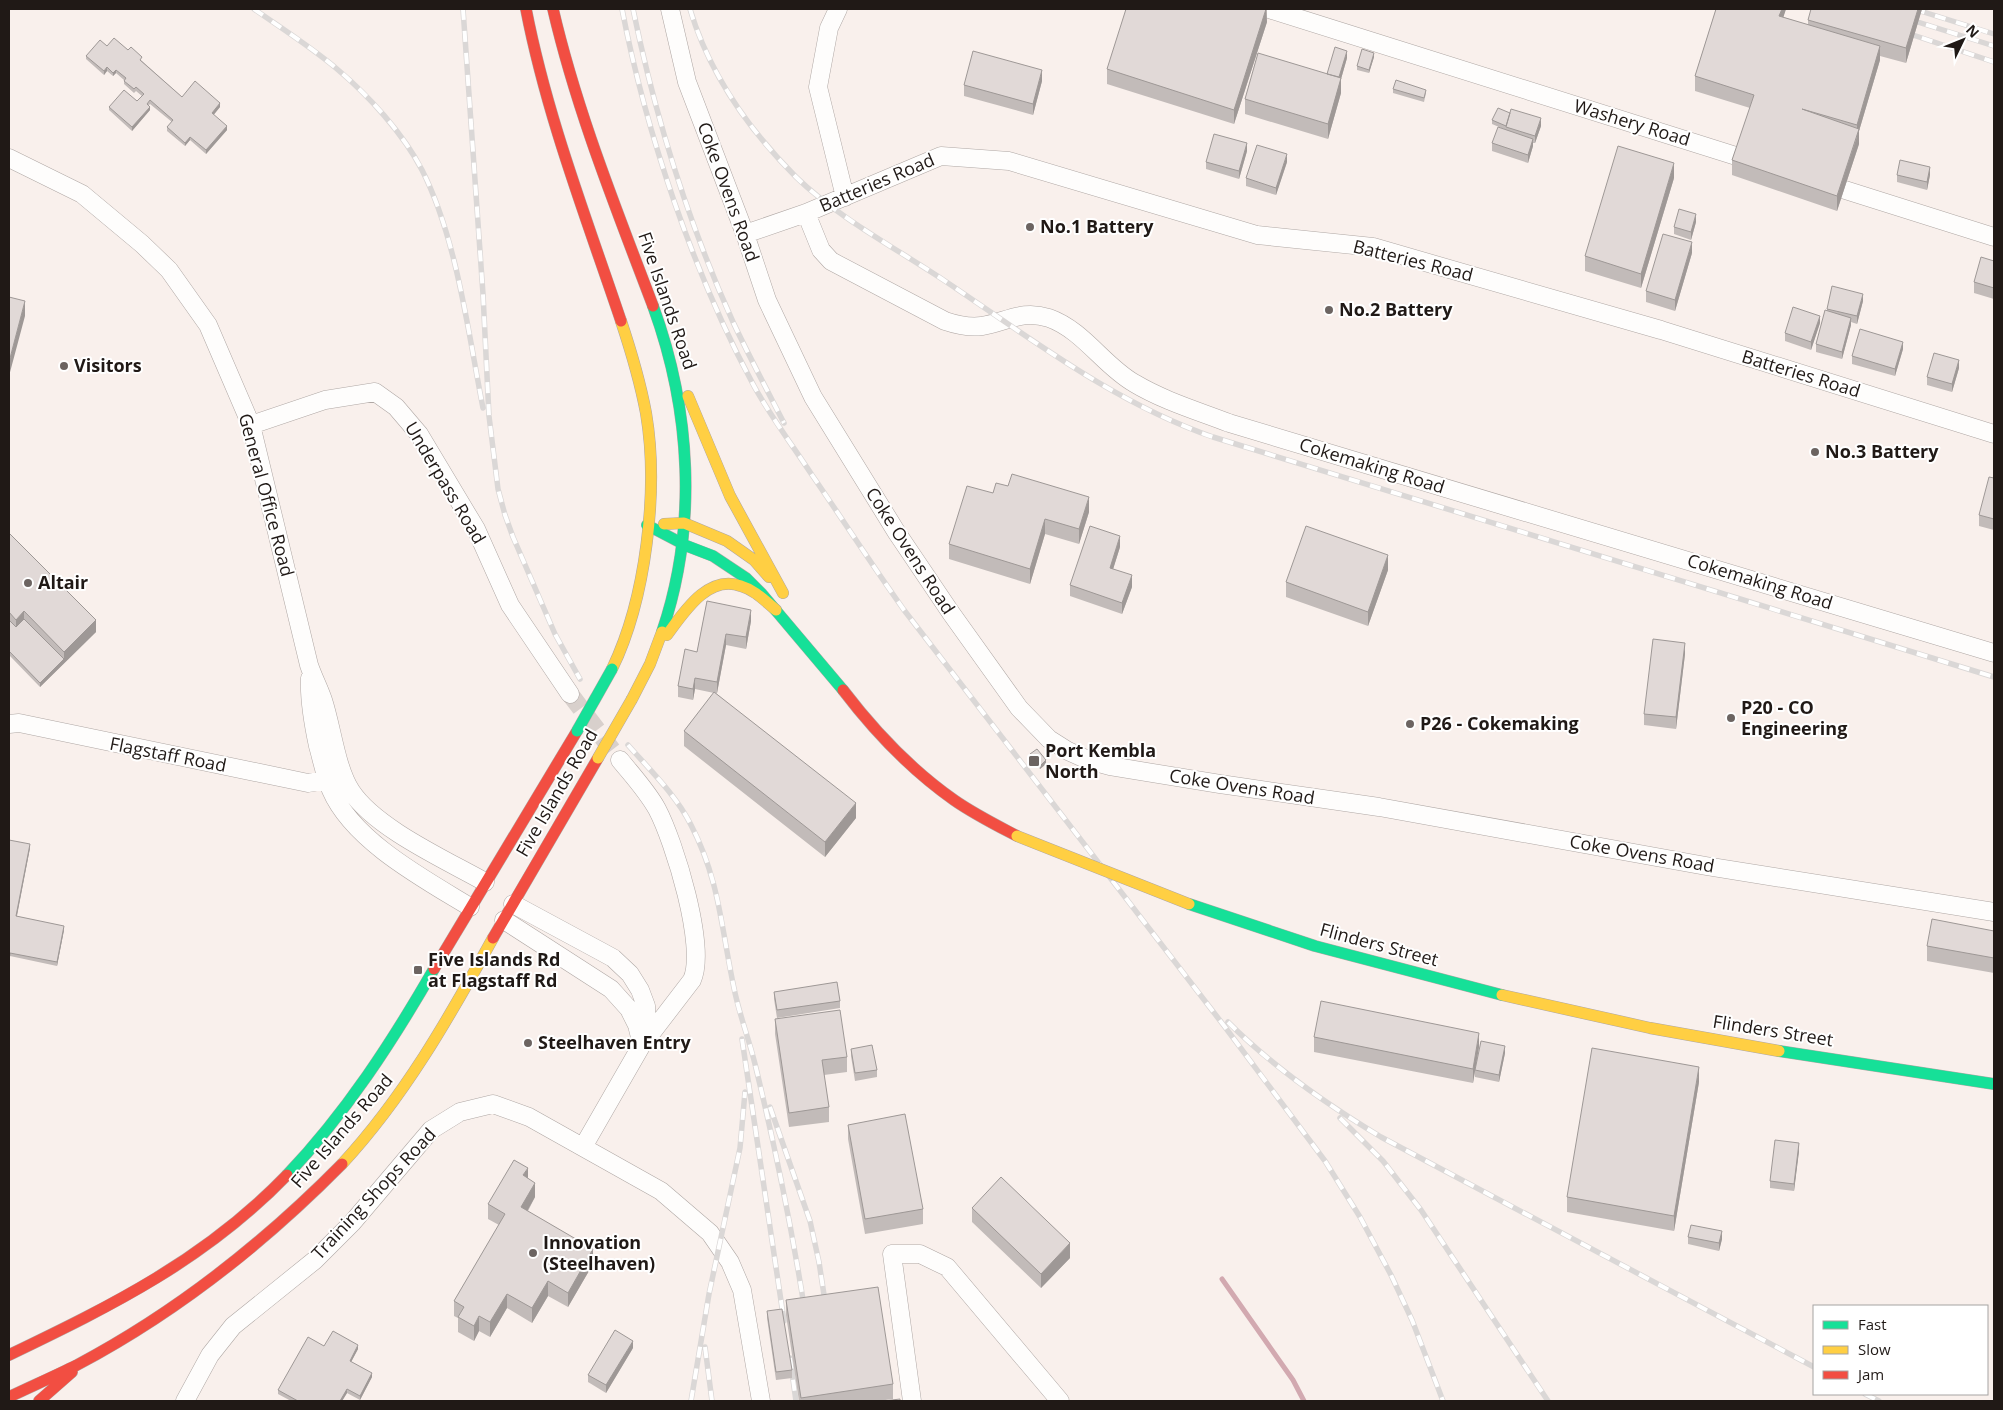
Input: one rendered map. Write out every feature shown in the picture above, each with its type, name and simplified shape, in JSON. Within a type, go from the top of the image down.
[{"type":"main road","name":"Five Islands Road","points":[[9,1355],[81,1321],[155,1281],[212,1242],[267,1196],[332,1122],[377,1062],[577,731],[612,669],[626,638],[645,561],[649,445],[641,390],[633,358],[552,121],[538,70],[526,9]]},
{"type":"main road","name":"Five Islands Road","points":[[9,1396],[85,1361],[172,1308],[218,1276],[267,1236],[311,1196],[369,1132],[409,1080],[452,1012],[632,699],[655,651],[673,594],[684,523],[685,467],[680,404],[666,344],[590,143],[564,58],[553,9]]},
{"type":"main road","points":[[647,525],[684,523],[716,535],[738,547],[754,560],[785,597],[730,496],[666,344]]},
{"type":"main road","name":"Flinders Street","points":[[647,525],[713,556],[736,570],[754,585],[829,672],[871,726],[904,760],[954,800],[1017,836],[1189,904],[1319,948],[1504,996],[1720,1041],[1906,1068],[1994,1084]]},
{"type":"main road","points":[[655,651],[692,602],[703,592],[720,583],[732,582],[744,586],[761,596],[776,610]]},
{"type":"main road","name":"Flinders Street","points":[[805,628],[829,672]]},
{"type":"main road","points":[[39,1401],[85,1361]]},
{"type":"street","name":"Coke Ovens Road","points":[[670,9],[687,82],[745,234],[767,300],[813,397],[897,533],[973,646],[1019,708],[1049,739],[1068,751],[1088,760],[1110,766],[1380,807],[1706,866],[1994,912]]},
{"type":"street","points":[[838,9],[829,28],[818,87],[845,197]]},
{"type":"street","name":"Washery Road","points":[[1269,9],[1768,166]]},
{"type":"street","name":"Batteries Road","points":[[745,234],[806,213],[941,156],[1009,160],[1257,235],[1373,247],[1662,330],[1994,434]]},
{"type":"street","name":"General Office Road","points":[[11,159],[82,194],[142,244],[169,270],[208,325],[251,425],[309,665],[310,699],[316,735],[336,779]]},
{"type":"street","points":[[1806,178],[1994,237]]},
{"type":"street","name":"Cokemaking Road","points":[[806,213],[822,250],[831,260],[945,321],[963,326],[983,326],[1018,315],[1041,316],[1052,319],[1070,330],[1133,383],[1178,404],[1230,423],[1994,653]]},
{"type":"street","name":"Underpass Road","points":[[251,425],[325,400],[375,392],[396,407],[419,434],[476,529],[510,605],[570,694]]},
{"type":"street","name":"Flagstaff Road","points":[[9,724],[19,724],[300,781],[313,783],[336,779]]},
{"type":"street","points":[[583,1146],[640,1048],[657,1022],[692,980],[696,969],[696,952],[686,890],[669,836],[651,800],[620,760]]},
{"type":"street","points":[[470,907],[401,864],[367,836],[342,808],[331,790],[336,779],[381,820],[414,842],[485,882]]},
{"type":"street","points":[[513,904],[605,954],[630,974],[640,990],[646,1011],[646,1036],[640,1048]]},
{"type":"street","points":[[504,920],[618,994],[629,1009],[637,1025],[642,1040],[640,1048]]},
{"type":"street","name":"Training Shops Road","points":[[185,1401],[210,1355],[233,1326],[314,1260],[352,1223],[431,1130],[460,1112],[493,1104],[529,1117],[661,1191],[699,1222],[719,1244],[735,1272],[742,1290],[761,1401]]},
{"type":"street","points":[[912,1401],[892,1254],[920,1254],[946,1267],[1060,1401]]},
{"type":"building","points":[[1126,9],[1266,9],[1234,110],[1107,69]]},
{"type":"building","points":[[1716,9],[1782,9],[1779,16],[1880,46],[1857,125],[1802,109],[1859,129],[1837,196],[1732,160],[1754,95],[1695,76]]},
{"type":"building","points":[[1811,9],[1918,9],[1906,48],[1808,20]]},
{"type":"building","points":[[114,38],[128,50],[131,47],[142,57],[140,60],[182,97],[195,81],[220,103],[212,113],[227,126],[206,150],[190,137],[185,143],[167,127],[173,120],[150,100],[147,104],[150,107],[132,127],[109,107],[124,90],[137,101],[144,94],[136,87],[134,89],[124,81],[126,78],[116,70],[113,73],[107,67],[104,71],[86,56],[100,40],[107,46]]},
{"type":"building","points":[[1335,47],[1347,51],[1339,77],[1327,74]]},
{"type":"building","points":[[1362,49],[1374,53],[1369,70],[1357,66]]},
{"type":"building","points":[[973,51],[1042,70],[1033,104],[964,85]]},
{"type":"building","points":[[1258,53],[1341,78],[1328,124],[1245,99]]},
{"type":"building","points":[[1396,80],[1426,90],[1424,98],[1393,89]]},
{"type":"building","points":[[1498,108],[1510,113],[1506,126],[1492,120]]},
{"type":"building","points":[[1511,109],[1541,118],[1535,136],[1506,127]]},
{"type":"building","points":[[1498,127],[1533,139],[1528,155],[1492,143]]},
{"type":"building","points":[[1214,134],[1247,143],[1239,171],[1206,162]]},
{"type":"building","points":[[1257,145],[1287,154],[1276,188],[1246,178]]},
{"type":"building","points":[[1618,146],[1674,163],[1641,274],[1585,256]]},
{"type":"building","points":[[1900,160],[1930,167],[1927,182],[1897,175]]},
{"type":"building","points":[[1679,209],[1696,214],[1691,232],[1674,227]]},
{"type":"building","points":[[1663,234],[1692,242],[1675,300],[1646,291]]},
{"type":"building","points":[[1981,257],[1994,261],[1994,288],[1974,282]]},
{"type":"building","points":[[1832,286],[1863,294],[1857,316],[1827,309]]},
{"type":"building","points":[[9,297],[25,301],[9,362]]},
{"type":"building","points":[[1793,307],[1820,316],[1811,342],[1785,333]]},
{"type":"building","points":[[1825,310],[1851,318],[1842,352],[1816,344]]},
{"type":"building","points":[[1860,329],[1903,342],[1895,369],[1852,356]]},
{"type":"building","points":[[1934,353],[1959,360],[1952,384],[1927,377]]},
{"type":"building","points":[[1012,474],[1089,497],[1079,529],[1045,519],[1030,569],[949,544],[967,486],[993,493],[996,483],[1008,486]]},
{"type":"building","points":[[1989,477],[1994,478],[1994,519],[1979,515]]},
{"type":"building","points":[[1090,526],[1120,536],[1110,568],[1132,575],[1122,603],[1070,585]]},
{"type":"building","points":[[1306,526],[1388,555],[1368,612],[1286,582]]},
{"type":"building","name":"Altair","points":[[9,533],[96,620],[64,652],[24,611],[16,620],[9,612]]},
{"type":"building","points":[[707,601],[751,610],[746,637],[726,634],[717,682],[695,678],[693,689],[678,686],[685,649],[697,652]]},
{"type":"building","points":[[24,619],[64,659],[40,683],[9,651],[9,620],[16,627]]},
{"type":"building","points":[[1653,639],[1685,643],[1676,717],[1644,714]]},
{"type":"building","points":[[714,692],[856,803],[825,842],[684,731]]},
{"type":"building","name":"Port Kembla North","points":[[1037,749],[1046,760],[1040,766],[1030,754]]},
{"type":"building","points":[[9,840],[30,844],[16,916],[64,926],[57,962],[10,953],[9,961]]},
{"type":"building","points":[[1932,919],[1994,931],[1994,958],[1927,946]]},
{"type":"building","points":[[837,982],[840,1001],[777,1010],[774,992]]},
{"type":"building","points":[[1321,1001],[1479,1033],[1473,1069],[1314,1037]]},
{"type":"building","points":[[840,1010],[847,1057],[822,1060],[829,1107],[789,1113],[775,1019]]},
{"type":"building","points":[[1481,1041],[1505,1046],[1499,1075],[1475,1070]]},
{"type":"building","points":[[872,1045],[877,1070],[855,1073],[851,1049]]},
{"type":"building","points":[[1592,1048],[1699,1067],[1674,1216],[1567,1197]]},
{"type":"building","points":[[905,1114],[923,1209],[865,1219],[848,1125]]},
{"type":"building","points":[[1775,1140],[1799,1143],[1794,1184],[1770,1181]]},
{"type":"building","name":"Innovation (Steelhaven)","points":[[514,1160],[528,1168],[523,1175],[535,1183],[521,1207],[593,1249],[568,1293],[548,1281],[532,1308],[507,1294],[490,1322],[479,1316],[474,1326],[458,1317],[464,1307],[454,1301],[505,1214],[488,1204]]},
{"type":"building","points":[[1001,1177],[1070,1243],[1041,1274],[972,1208]]},
{"type":"building","points":[[1691,1225],[1722,1231],[1719,1243],[1688,1237]]},
{"type":"building","points":[[878,1287],[893,1384],[801,1398],[786,1300]]},
{"type":"building","points":[[782,1309],[792,1370],[776,1372],[767,1311]]},
{"type":"building","points":[[615,1330],[633,1341],[606,1385],[588,1375]]},
{"type":"building","points":[[333,1331],[358,1345],[350,1361],[372,1373],[360,1396],[347,1389],[340,1401],[298,1401],[278,1390],[308,1337],[324,1346]]},
{"type":"building","points":[[900,1399],[900,1401],[884,1401]]},
{"type":"waterway","points":[[1222,1279],[1293,1380],[1304,1401]]},
{"type":"tunnel","points":[[570,694],[612,750]]},
{"type":"railway","points":[[254,9],[317,53],[349,79],[384,115],[414,156],[434,197],[453,256],[483,408]]},
{"type":"railway","points":[[463,9],[483,294],[489,416],[498,489],[513,537],[555,634],[580,679]]},
{"type":"railway","points":[[622,9],[644,105],[674,202],[711,298],[761,398],[904,610],[1225,1027],[1325,1161],[1360,1217],[1391,1275],[1412,1320],[1443,1401]]},
{"type":"railway","points":[[633,9],[662,129],[701,246],[733,322],[784,423]]},
{"type":"railway","points":[[690,9],[698,33],[719,78],[762,140],[796,177],[829,205],[866,231],[942,279],[1040,346],[1141,406],[1176,423],[1213,437],[1994,677]]},
{"type":"railway","points":[[1914,9],[1994,34]]},
{"type":"railway","points":[[1905,18],[1994,46]]},
{"type":"railway","points":[[1901,31],[1994,62]]},
{"type":"railway","points":[[628,745],[662,783],[685,814],[701,846],[714,885],[736,998],[755,1064],[776,1157],[795,1250],[805,1312]]},
{"type":"railway","points":[[1228,1022],[1245,1039],[1301,1084],[1381,1137],[1813,1366]]},
{"type":"railway","points":[[742,1039],[784,1321]]},
{"type":"railway","points":[[691,1401],[709,1294],[740,1148],[745,1092]]},
{"type":"railway","points":[[770,1107],[810,1221],[826,1308]]},
{"type":"railway","points":[[1340,1118],[1383,1161],[1421,1210],[1548,1401]]},
{"type":"railway","points":[[705,1347],[712,1401]]},
{"type":"railway","points":[[790,1358],[796,1401]]},
{"type":"railway","points":[[1867,1395],[1879,1401]]},
{"type":"traffic: fast","points":[[653,306],[676,386],[685,468],[685,510],[681,551],[674,592],[662,632]]},
{"type":"traffic: fast","points":[[647,525],[687,546],[713,556],[746,578],[762,594],[843,690]]},
{"type":"traffic: fast","points":[[577,731],[612,669]]},
{"type":"traffic: fast","points":[[1189,904],[1315,946],[1502,995]]},
{"type":"traffic: fast","points":[[287,1175],[329,1127],[367,1076],[402,1023],[434,969]]},
{"type":"traffic: fast","points":[[1779,1051],[1994,1084]]},
{"type":"traffic: slow","points":[[612,669],[624,641],[641,578],[647,544],[651,476],[650,443],[646,413],[635,366],[621,321]]},
{"type":"traffic: slow","points":[[688,396],[730,496],[783,593]]},
{"type":"traffic: slow","points":[[664,524],[684,523],[727,541],[754,560],[769,577]]},
{"type":"traffic: slow","points":[[667,635],[698,597],[718,585],[729,584],[751,590],[776,610]]},
{"type":"traffic: slow","points":[[632,699],[650,664],[662,632]]},
{"type":"traffic: slow","points":[[598,758],[632,699]]},
{"type":"traffic: slow","points":[[1017,836],[1189,904]]},
{"type":"traffic: slow","points":[[342,1164],[386,1112],[424,1056],[460,998],[493,938]]},
{"type":"traffic: slow","points":[[1502,995],[1650,1028],[1779,1051]]},
{"type":"traffic: jam","points":[[526,9],[556,128],[621,321]]},
{"type":"traffic: jam","points":[[553,9],[585,122],[653,306]]},
{"type":"traffic: jam","points":[[843,690],[894,749],[923,776],[962,805],[1017,836]]},
{"type":"traffic: jam","points":[[434,969],[577,731]]},
{"type":"traffic: jam","points":[[493,938],[598,758]]},
{"type":"traffic: jam","points":[[9,1397],[77,1365],[114,1344],[184,1299],[250,1249],[342,1164]]},
{"type":"traffic: jam","points":[[9,1355],[85,1318],[157,1278],[191,1256],[224,1232],[287,1175]]},
{"type":"traffic: jam","points":[[39,1401],[72,1372]]},
{"type":"place","name":"No.1 Battery","points":[[1030,227]]},
{"type":"place","name":"No.2 Battery","points":[[1329,310]]},
{"type":"place","name":"Visitors","points":[[64,366]]},
{"type":"place","name":"No.3 Battery","points":[[1815,452]]},
{"type":"place","name":"Altair","points":[[28,583]]},
{"type":"place","name":"P20 - CO Engineering","points":[[1731,718]]},
{"type":"place","name":"P26 - Cokemaking","points":[[1410,724]]},
{"type":"place","name":"Port Kembla North","points":[[1034,761]]},
{"type":"place","name":"Five Islands Rd at Flagstaff Rd","points":[[418,970]]},
{"type":"place","name":"Steelhaven Entry","points":[[528,1043]]},
{"type":"place","name":"Innovation (Steelhaven)","points":[[533,1253]]}]
